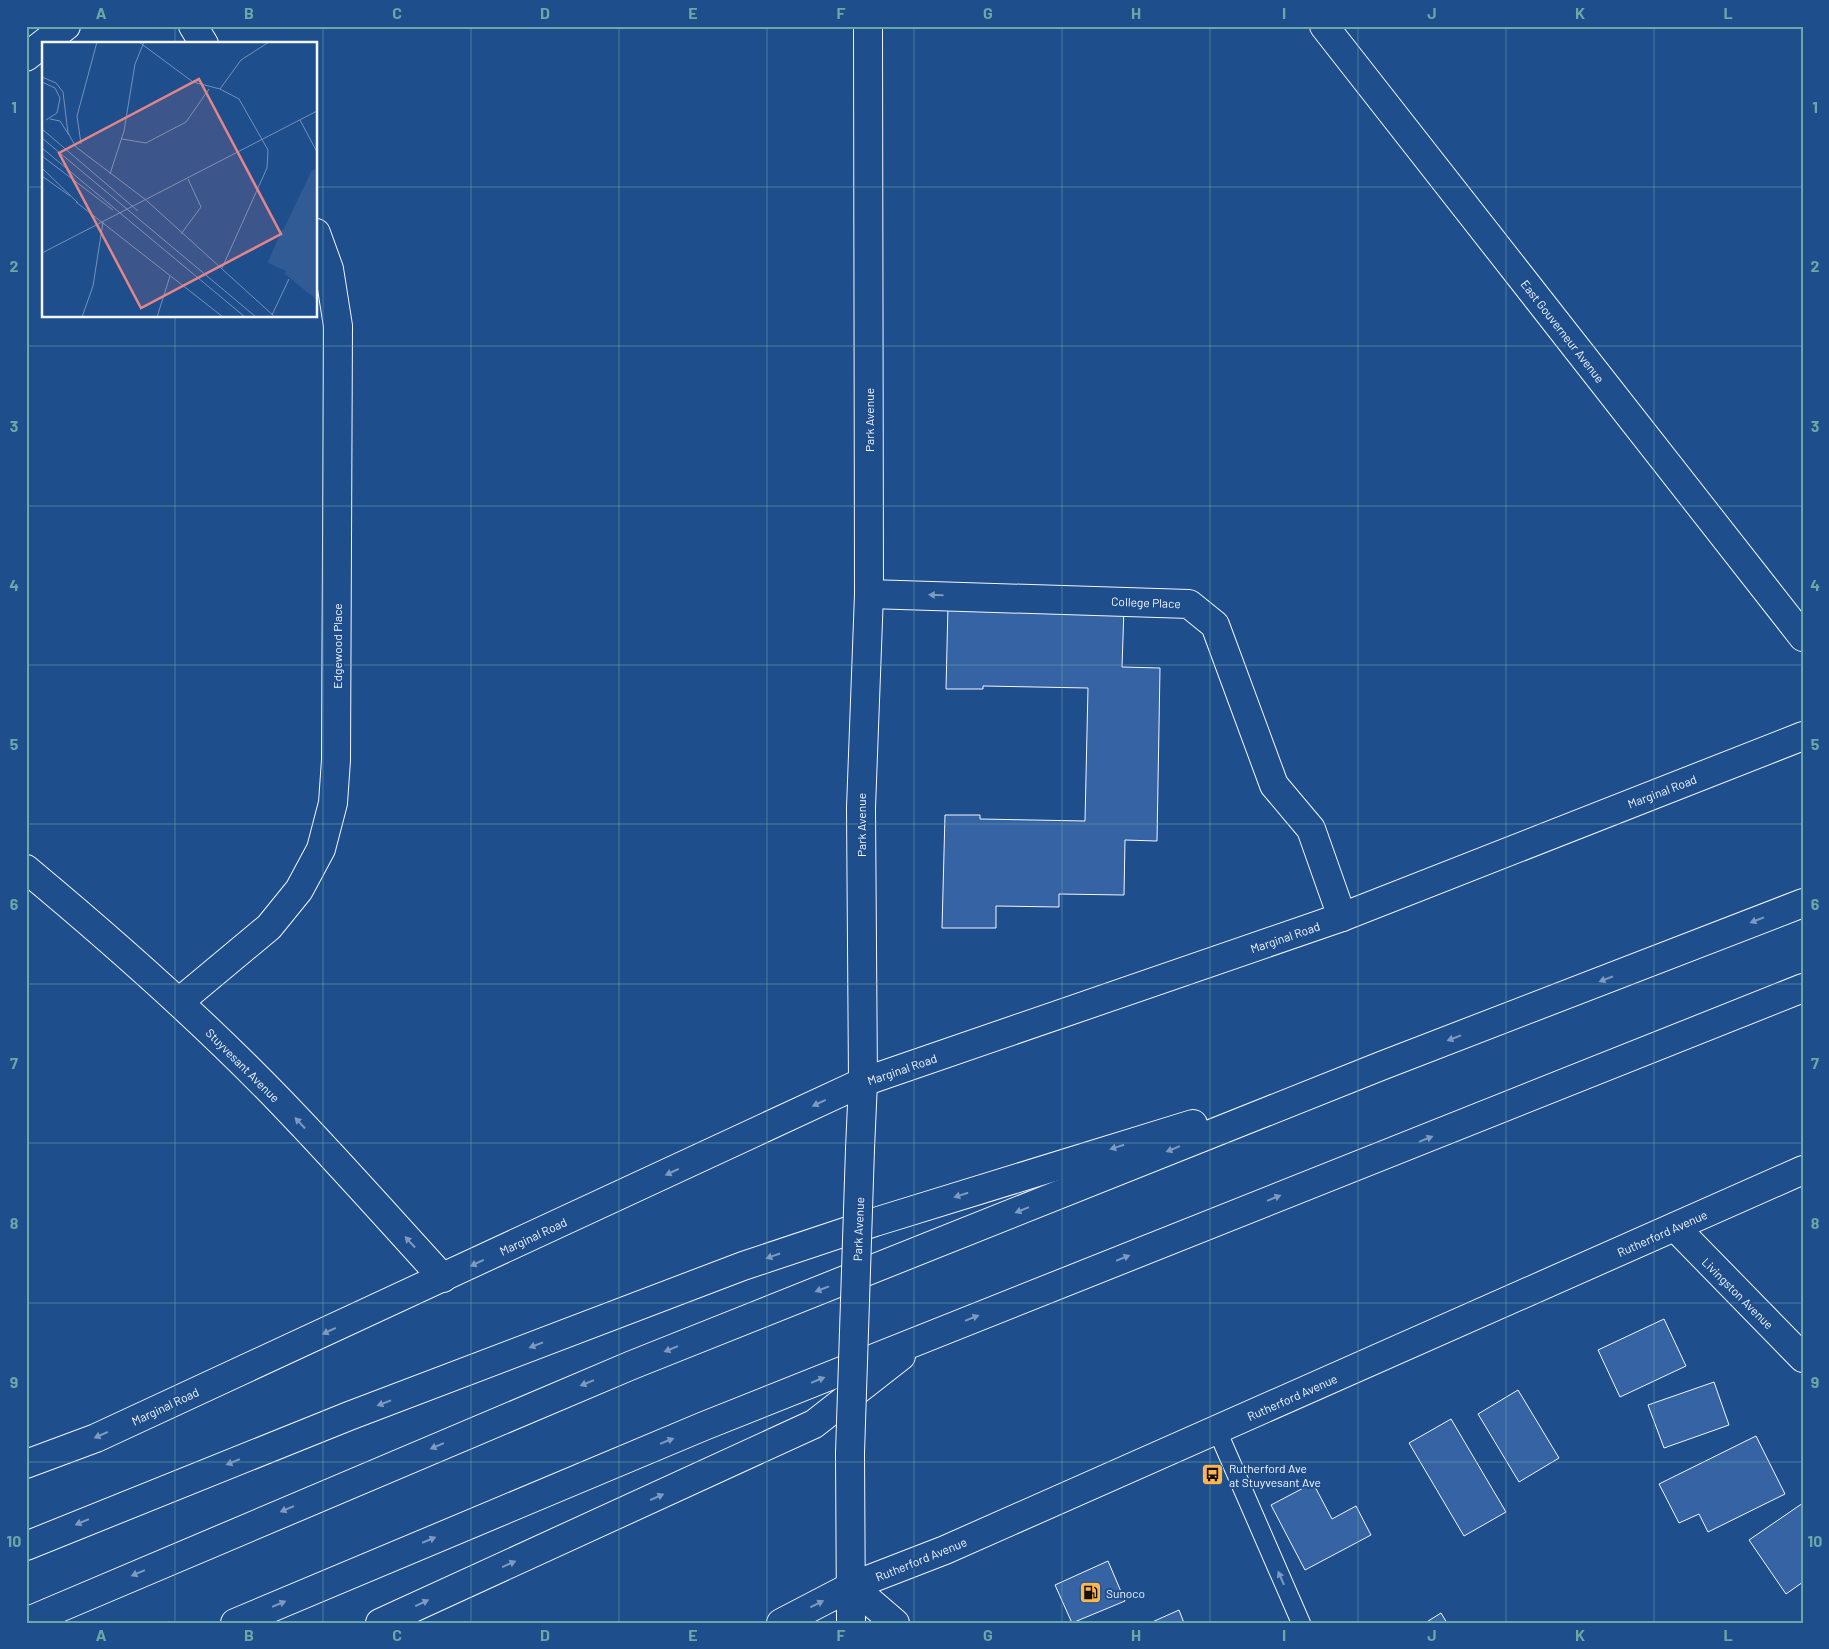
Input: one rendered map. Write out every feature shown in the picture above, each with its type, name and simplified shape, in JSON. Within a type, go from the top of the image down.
[{"type":"main road","points":[[45,42],[66,26]]},
{"type":"main road","points":[[193,26],[203,42]]},
{"type":"main road","name":"Park Avenue","points":[[851,1623],[850,1454],[863,1082],[861,808],[870,594],[868,26]]},
{"type":"main road","name":"East Gouverneur Avenue","points":[[1324,26],[1803,636]]},
{"type":"main road","points":[[26,57],[42,45]]},
{"type":"main road","name":"Edgewood Place","points":[[179,1002],[269,926],[299,890],[321,849],[333,803],[336,760],[338,326],[329,269],[318,239]]},
{"type":"main road","name":"College Place","points":[[870,594],[985,596],[1189,604],[1215,626],[1274,785],[1311,829],[1342,917]]},
{"type":"main road","name":"Marginal Road","points":[[26,1464],[96,1438],[863,1082],[1342,917],[1803,736]]},
{"type":"main road","name":"Stuyvesant Avenue","points":[[26,869],[114,942],[179,1002],[282,1103],[443,1278]]},
{"type":"main road","points":[[26,1622],[530,1406],[1381,1066],[1803,903]]},
{"type":"main road","points":[[235,1623],[461,1526],[927,1336],[1803,988]]},
{"type":"main road","points":[[26,1546],[350,1416],[743,1266],[884,1219],[1381,1066]]},
{"type":"main road","name":"Rutherford Avenue","points":[[781,1623],[852,1586],[945,1550],[1803,1170]]},
{"type":"main road","name":"Livingston Avenue","points":[[1675,1228],[1803,1358]]},
{"type":"main road","points":[[380,1623],[814,1424],[927,1336]]},
{"type":"main road","points":[[852,1586],[894,1623]]},
{"type":"lane","points":[[1217,1430],[1301,1623]]},
{"type":"building","points":[[948,605],[1124,608],[1122,667],[1160,668],[1157,841],[1125,840],[1124,895],[1059,894],[1059,907],[996,906],[996,928],[942,928],[945,815],[980,815],[980,819],[1085,821],[1088,688],[983,686],[983,689],[946,689]]},
{"type":"building","points":[[1664,1319],[1686,1366],[1620,1397],[1598,1350]]},
{"type":"building","points":[[1714,1382],[1729,1425],[1664,1448],[1648,1405]]},
{"type":"building","points":[[1518,1390],[1559,1458],[1519,1482],[1478,1414]]},
{"type":"building","points":[[1451,1419],[1506,1512],[1464,1536],[1409,1443]]},
{"type":"building","points":[[1756,1436],[1785,1494],[1708,1532],[1699,1514],[1679,1523],[1659,1484]]},
{"type":"building","points":[[1313,1483],[1332,1519],[1356,1506],[1371,1535],[1305,1570],[1271,1505]]},
{"type":"building","points":[[1803,1503],[1803,1582],[1786,1594],[1749,1540]]},
{"type":"building","name":"Sunoco","points":[[1108,1561],[1125,1601],[1072,1623],[1055,1585]]},
{"type":"building","points":[[1179,1610],[1184,1623],[1150,1623]]},
{"type":"building","points":[[1441,1613],[1447,1623],[1425,1623]]},
{"type":"place","name":"Rutherford Ave at Stuyvesant Ave","points":[[1213,1475]]},
{"type":"place","name":"Sunoco","points":[[1090,1593]]}]
